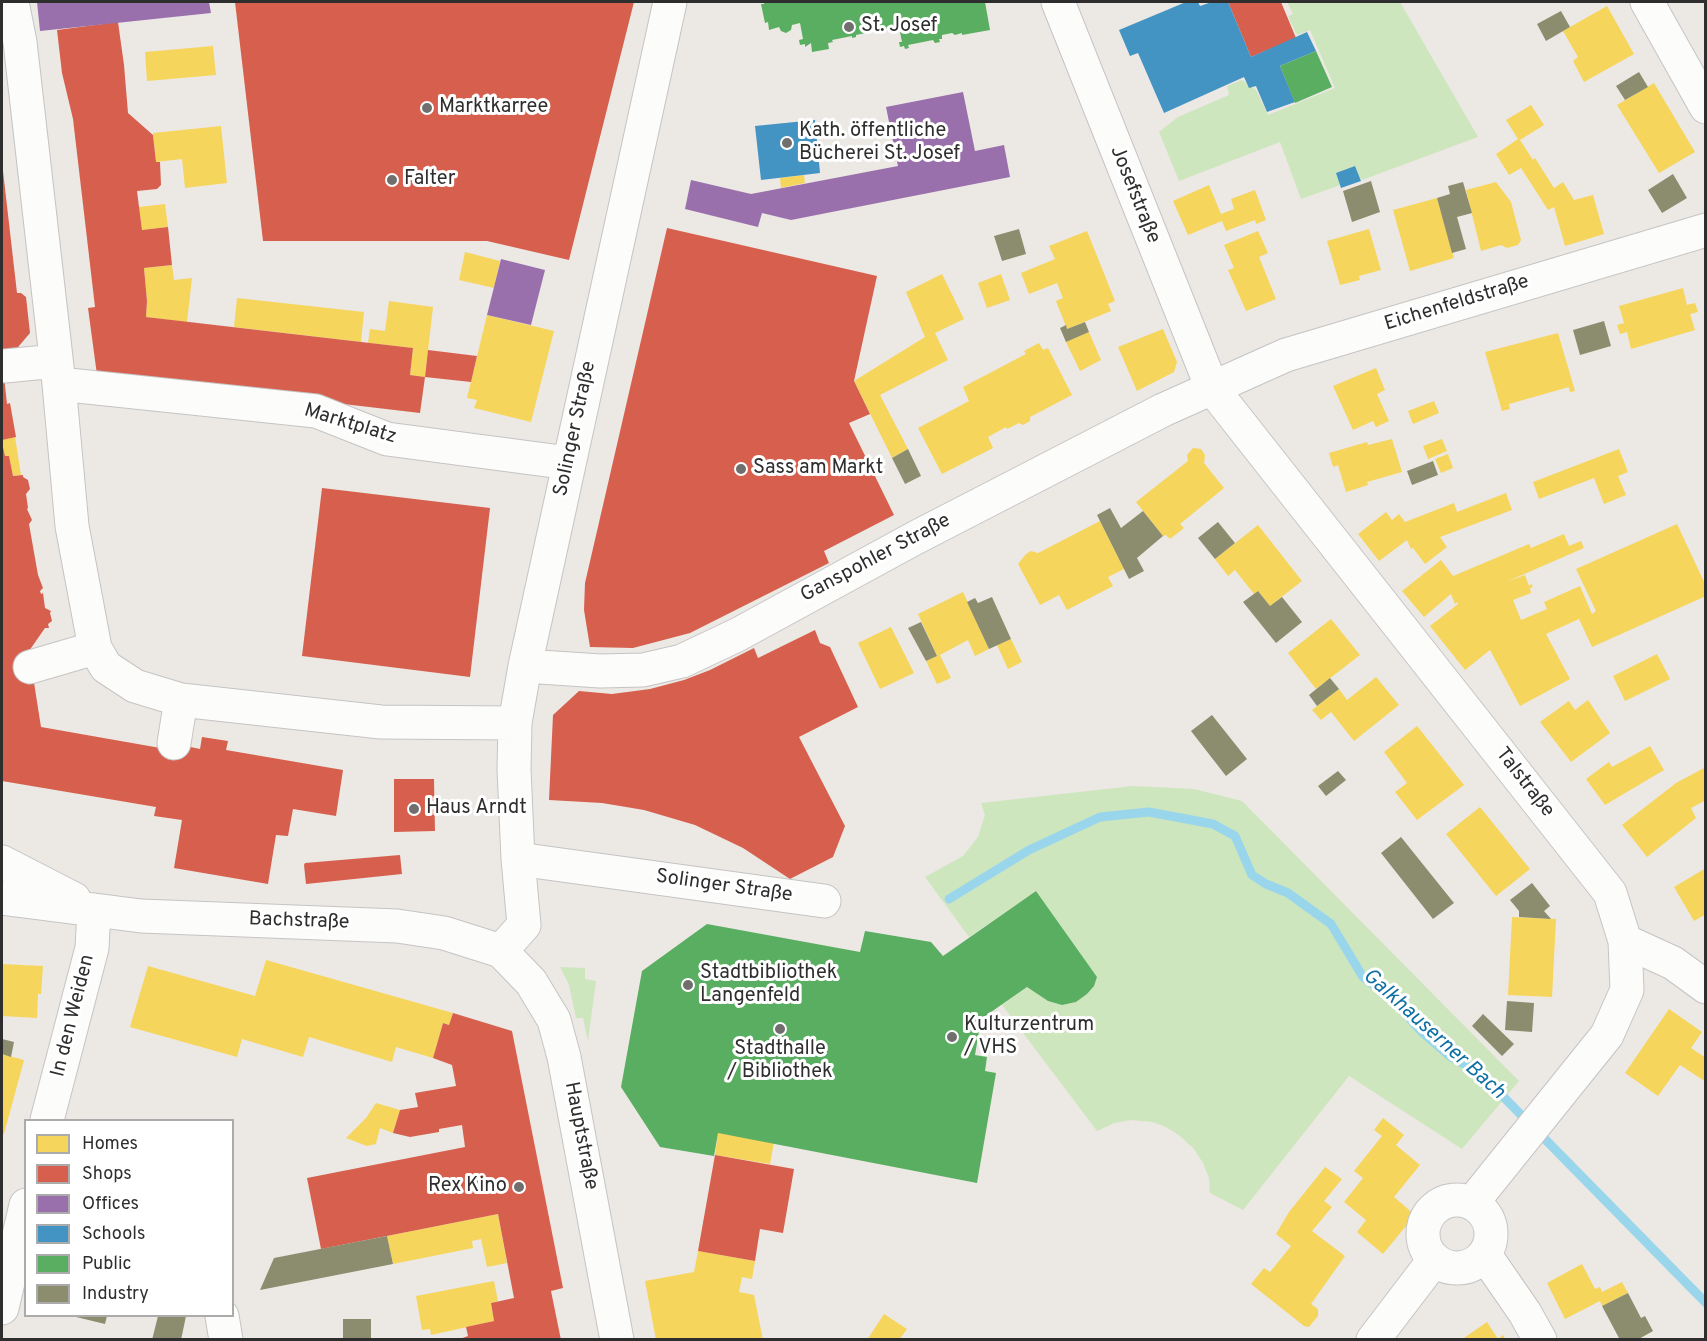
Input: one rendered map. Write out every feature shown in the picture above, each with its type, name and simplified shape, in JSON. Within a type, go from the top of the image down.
[{"type":"street","points":[[12,2],[20,42],[58,372],[72,526],[95,648],[106,667],[135,686],[181,700],[381,722],[515,723]]},
{"type":"street","name":"Solinger Straße","points":[[501,951],[524,925],[514,769],[515,723],[525,666],[670,2]]},
{"type":"street","name":"Josefstraße","points":[[1058,2],[1212,388]]},
{"type":"street","points":[[1647,2],[1706,107]]},
{"type":"street","name":"Eichenfeldstraße","points":[[1212,388],[1286,355],[1706,230]]},
{"type":"street","name":"Marktplatz","points":[[5,366],[316,411],[387,440],[569,463]]},
{"type":"street","name":"Ganspohler Straße","points":[[525,666],[600,671],[643,670],[682,661],[711,648],[925,532],[1163,410],[1212,388]]},
{"type":"street","name":"Talstraße","points":[[1212,388],[1610,893],[1625,941],[1627,990],[1607,1035],[1472,1203]]},
{"type":"street","points":[[30,667],[95,648]]},
{"type":"street","points":[[174,743],[181,700]]},
{"type":"street","name":"Solinger Straße","points":[[518,859],[824,901]]},
{"type":"street","name":"Bachstraße","points":[[2,862],[94,910]]},
{"type":"street","name":"Bachstraße","points":[[2,898],[141,916],[397,926],[444,933],[501,951]]},
{"type":"street","name":"In den Weiden","points":[[47,1119],[92,948],[94,910]]},
{"type":"street","points":[[1625,941],[1673,963],[1706,987]]},
{"type":"street","name":"Hauptstraße","points":[[501,951],[531,981],[554,1020],[564,1057],[617,1340]]},
{"type":"street","points":[[1461,1200],[1472,1203],[1487,1217],[1491,1228],[1490,1244],[1485,1255],[1472,1265],[1461,1268],[1445,1266],[1434,1260],[1423,1241],[1422,1232],[1425,1221],[1435,1208],[1444,1202],[1461,1200]]},
{"type":"street","points":[[2,1301],[24,1213]]},
{"type":"street","points":[[1485,1255],[1525,1312],[1540,1340]]},
{"type":"street","points":[[1372,1340],[1434,1260]]},
{"type":"street","points":[[222,1317],[226,1340]]},
{"type":"green space","points":[[1287,2],[1400,2],[1478,137],[1362,180],[1360,178],[1301,199],[1280,142],[1179,181],[1159,132],[1178,117],[1229,95],[1227,86],[1242,80],[1256,90],[1268,115],[1335,88],[1310,30],[1297,35],[1288,16],[1293,14]]},
{"type":"green space","points":[[1133,786],[1194,789],[1242,801],[1519,1081],[1462,1149],[1349,1076],[1243,1210],[1210,1193],[1209,1178],[1194,1149],[1166,1127],[1152,1122],[1131,1120],[1114,1123],[1097,1131],[1002,1005],[1027,987],[1048,1001],[1062,1005],[1076,1002],[1094,986],[1097,977],[1036,891],[969,937],[925,877],[963,856],[978,837],[985,815],[981,803]]},
{"type":"green space","points":[[560,967],[585,968],[585,979],[596,981],[588,1041],[583,1018],[576,1018],[569,985]]},
{"type":"building: Homes","points":[[1607,6],[1634,54],[1584,82],[1573,61],[1578,57],[1563,31]]},
{"type":"building: Homes","points":[[213,46],[216,75],[147,81],[145,52]]},
{"type":"building: Homes","points":[[1654,83],[1695,152],[1659,173],[1617,105]]},
{"type":"building: Homes","points":[[1531,105],[1544,125],[1520,140],[1533,160],[1535,158],[1554,188],[1563,182],[1574,200],[1593,195],[1604,234],[1565,246],[1554,207],[1548,210],[1521,168],[1509,175],[1496,154],[1518,139],[1506,120]]},
{"type":"building: Homes","points":[[221,126],[227,183],[185,188],[182,159],[156,162],[153,133]]},
{"type":"building: Homes","points":[[804,175],[805,183],[781,188],[780,178]]},
{"type":"building: Homes","points":[[1496,182],[1511,202],[1521,240],[1518,245],[1507,248],[1501,245],[1481,251],[1466,190]]},
{"type":"building: Homes","points":[[1209,185],[1221,214],[1234,209],[1231,199],[1255,190],[1266,220],[1256,224],[1255,220],[1226,231],[1222,221],[1188,235],[1173,201]]},
{"type":"building: Homes","points":[[1437,198],[1454,258],[1410,271],[1393,210]]},
{"type":"building: Homes","points":[[165,204],[168,227],[142,230],[139,207]]},
{"type":"building: Homes","points":[[1369,229],[1381,270],[1359,276],[1360,280],[1340,285],[1327,241]]},
{"type":"building: Homes","points":[[1087,231],[1115,301],[1108,304],[1111,311],[1067,329],[1056,301],[1063,298],[1057,283],[1029,294],[1021,273],[1055,259],[1049,246]]},
{"type":"building: Homes","points":[[1258,231],[1268,253],[1259,257],[1276,299],[1246,311],[1228,270],[1234,268],[1224,245]]},
{"type":"building: Homes","points":[[465,252],[500,261],[494,288],[459,280]]},
{"type":"building: Homes","points":[[172,265],[174,280],[192,278],[187,322],[146,317],[144,268]]},
{"type":"building: Homes","points":[[942,274],[964,319],[935,333],[948,360],[880,395],[908,449],[892,458],[854,381],[925,337],[906,292]]},
{"type":"building: Homes","points":[[1001,274],[1010,300],[987,308],[978,283]]},
{"type":"building: Homes","points":[[1683,288],[1687,305],[1695,303],[1698,312],[1690,314],[1695,330],[1631,349],[1627,332],[1620,334],[1617,325],[1624,323],[1619,306]]},
{"type":"building: Homes","points":[[237,298],[364,312],[361,342],[234,327]]},
{"type":"building: Homes","points":[[389,301],[433,307],[425,377],[410,375],[413,348],[368,343],[370,329],[385,331]]},
{"type":"building: Homes","points":[[487,315],[554,331],[531,422],[474,408],[477,400],[467,398]]},
{"type":"building: Homes","points":[[1163,329],[1177,362],[1174,372],[1137,391],[1118,347]]},
{"type":"building: Homes","points":[[1089,332],[1101,360],[1080,371],[1066,342]]},
{"type":"building: Homes","points":[[1558,333],[1575,391],[1570,392],[1569,387],[1509,404],[1510,409],[1502,411],[1485,352]]},
{"type":"building: Homes","points":[[1039,343],[1043,350],[1048,348],[1072,395],[1030,417],[1030,421],[1023,425],[1019,423],[1007,429],[1006,427],[988,437],[993,448],[942,474],[918,428],[969,401],[963,387],[1026,354],[1024,351]]},
{"type":"building: Homes","points":[[1376,368],[1385,390],[1377,394],[1389,421],[1376,427],[1373,421],[1353,430],[1333,386]]},
{"type":"building: Homes","points":[[1434,401],[1439,413],[1413,424],[1408,411]]},
{"type":"building: Homes","points":[[15,437],[21,475],[13,476],[9,456],[5,456],[2,440]]},
{"type":"building: Homes","points":[[1392,439],[1402,472],[1367,482],[1368,485],[1346,492],[1338,465],[1333,467],[1329,453],[1367,442],[1368,445]]},
{"type":"building: Homes","points":[[1442,439],[1447,451],[1428,459],[1423,446]]},
{"type":"building: Homes","points":[[1193,448],[1201,449],[1205,455],[1204,463],[1224,488],[1180,524],[1184,528],[1170,539],[1166,535],[1163,536],[1136,502],[1188,461],[1187,455]]},
{"type":"building: Homes","points":[[1619,449],[1628,472],[1618,476],[1626,495],[1604,504],[1594,478],[1539,499],[1533,482]]},
{"type":"building: Homes","points":[[1448,454],[1453,468],[1441,473],[1435,459]]},
{"type":"building: Homes","points":[[1506,493],[1512,510],[1440,537],[1447,547],[1425,564],[1413,548],[1411,549],[1407,540],[1379,561],[1358,534],[1386,512],[1392,520],[1399,514],[1405,522],[1454,503],[1457,512]]},
{"type":"building: Homes","points":[[1100,521],[1124,569],[1108,577],[1113,586],[1067,610],[1059,595],[1040,605],[1018,564],[1031,551],[1038,553]]},
{"type":"building: Homes","points":[[1677,524],[1706,586],[1706,596],[1592,647],[1579,619],[1546,634],[1570,679],[1520,706],[1490,650],[1465,670],[1430,626],[1458,604],[1457,602],[1455,604],[1451,594],[1424,617],[1402,591],[1441,560],[1453,576],[1529,544],[1531,548],[1564,534],[1569,546],[1581,541],[1584,548],[1506,582],[1525,575],[1529,586],[1531,584],[1533,587],[1530,588],[1531,593],[1513,600],[1521,620],[1547,609],[1544,602],[1580,586],[1592,614],[1596,611],[1576,569]]},
{"type":"building: Homes","points":[[1258,525],[1302,581],[1270,606],[1258,591],[1254,594],[1235,570],[1228,576],[1215,559]]},
{"type":"building: Homes","points":[[963,592],[989,649],[975,656],[968,640],[940,655],[951,678],[937,684],[926,661],[937,656],[918,614]]},
{"type":"building: Homes","points":[[1331,619],[1360,655],[1316,689],[1288,653]]},
{"type":"building: Homes","points":[[891,627],[914,673],[880,689],[858,643]]},
{"type":"building: Homes","points":[[1011,639],[1022,662],[1008,669],[997,645]]},
{"type":"building: Homes","points":[[1657,654],[1670,679],[1625,701],[1613,676]]},
{"type":"building: Homes","points":[[1376,677],[1399,705],[1354,741],[1331,712],[1321,720],[1312,710],[1339,689],[1347,700]]},
{"type":"building: Homes","points":[[1588,700],[1610,733],[1571,762],[1540,722],[1569,701],[1575,710]]},
{"type":"building: Homes","points":[[1417,726],[1464,785],[1417,820],[1395,792],[1407,783],[1384,752]]},
{"type":"building: Homes","points":[[1650,746],[1664,770],[1605,805],[1586,779],[1609,762],[1612,767]]},
{"type":"building: Homes","points":[[1706,767],[1706,800],[1691,808],[1696,818],[1647,857],[1622,825],[1676,783]]},
{"type":"building: Homes","points":[[1480,807],[1530,869],[1496,896],[1446,834]]},
{"type":"building: Homes","points":[[1706,868],[1706,914],[1694,921],[1674,887]]},
{"type":"building: Homes","points":[[1512,917],[1556,919],[1552,997],[1508,995]]},
{"type":"building: Homes","points":[[266,960],[453,1013],[449,1025],[443,1023],[433,1058],[396,1047],[392,1062],[309,1037],[303,1057],[242,1039],[237,1057],[130,1027],[148,966],[255,996]]},
{"type":"building: Homes","points":[[2,964],[43,966],[37,1018],[2,1016]]},
{"type":"building: Homes","points":[[1669,1009],[1702,1032],[1691,1048],[1706,1058],[1706,1082],[1680,1065],[1658,1096],[1625,1073]]},
{"type":"building: Homes","points":[[2,1054],[24,1060],[4,1134],[2,1133]]},
{"type":"building: Homes","points":[[376,1103],[400,1110],[393,1133],[380,1128],[376,1144],[367,1146],[346,1138],[366,1118]]},
{"type":"building: Homes","points":[[1383,1118],[1404,1135],[1396,1145],[1420,1165],[1394,1197],[1415,1215],[1383,1254],[1357,1232],[1366,1220],[1344,1202],[1363,1178],[1354,1171],[1382,1136],[1374,1130]]},
{"type":"building: Homes","points":[[718,1133],[774,1142],[770,1164],[715,1155]]},
{"type":"building: Homes","points":[[1325,1167],[1342,1179],[1324,1201],[1332,1207],[1312,1231],[1345,1256],[1311,1304],[1318,1309],[1318,1316],[1309,1327],[1304,1326],[1251,1284],[1264,1268],[1270,1272],[1291,1246],[1276,1234],[1289,1212]]},
{"type":"building: Homes","points":[[498,1214],[507,1263],[487,1267],[481,1239],[472,1241],[473,1248],[393,1264],[387,1236]]},
{"type":"building: Homes","points":[[698,1251],[755,1261],[752,1279],[742,1277],[739,1292],[754,1295],[763,1340],[656,1340],[645,1281],[694,1272]]},
{"type":"building: Homes","points":[[1582,1264],[1595,1289],[1600,1287],[1602,1292],[1622,1282],[1628,1293],[1602,1306],[1600,1301],[1565,1319],[1547,1283]]},
{"type":"building: Homes","points":[[494,1281],[498,1301],[491,1303],[494,1321],[431,1335],[430,1329],[422,1330],[416,1296]]},
{"type":"building: Homes","points":[[884,1314],[907,1329],[899,1340],[867,1340]]},
{"type":"building: Homes","points":[[1487,1322],[1498,1339],[1503,1335],[1506,1340],[1461,1340]]},
{"type":"building: Shops","name":"Marktkarree","points":[[235,2],[634,2],[569,260],[487,241],[263,241]]},
{"type":"building: Shops","points":[[1228,2],[1281,2],[1296,38],[1251,57]]},
{"type":"building: Shops","points":[[118,22],[128,113],[153,135],[156,162],[160,162],[161,185],[157,189],[137,191],[142,230],[168,227],[172,265],[144,268],[146,317],[413,348],[410,375],[425,377],[420,413],[97,375],[88,308],[95,307],[73,119],[62,73],[57,30]]},
{"type":"building: Shops","points":[[2,171],[17,293],[26,297],[30,333],[13,353],[2,354]]},
{"type":"building: Shops","name":"Sass am Markt","points":[[667,228],[877,276],[854,381],[870,414],[849,423],[894,515],[824,551],[829,563],[690,633],[633,648],[590,647],[584,610],[585,583]]},
{"type":"building: Shops","points":[[428,350],[477,356],[471,382],[425,377]]},
{"type":"building: Shops","points":[[2,358],[7,404],[10,403],[16,437],[2,440]]},
{"type":"building: Shops","points":[[2,442],[5,456],[9,456],[13,476],[23,475],[28,480],[30,489],[26,494],[27,509],[32,520],[29,524],[38,575],[43,588],[40,591],[41,594],[43,593],[45,608],[51,611],[52,621],[48,624],[49,628],[45,628],[29,651],[41,727],[166,749],[167,742],[200,749],[202,737],[228,741],[226,750],[343,770],[336,816],[293,809],[288,836],[276,835],[268,884],[174,868],[182,820],[154,816],[156,807],[2,781]]},
{"type":"building: Shops","points":[[322,488],[490,508],[470,677],[302,656]]},
{"type":"building: Shops","points":[[815,630],[820,643],[830,647],[858,707],[799,737],[845,826],[833,857],[790,879],[743,848],[695,825],[644,810],[602,803],[549,800],[553,715],[579,691],[612,694],[650,689],[710,670],[754,648],[758,658]]},
{"type":"building: Shops","name":"Haus Arndt","points":[[394,779],[434,779],[435,831],[394,832]]},
{"type":"building: Shops","points":[[400,855],[402,874],[306,884],[305,863]]},
{"type":"building: Shops","points":[[453,1013],[512,1031],[563,1288],[551,1291],[561,1340],[457,1340],[468,1336],[466,1327],[494,1321],[491,1303],[514,1298],[498,1214],[321,1249],[307,1178],[465,1147],[462,1125],[410,1137],[393,1133],[400,1110],[418,1107],[415,1093],[456,1086],[452,1065],[433,1058],[443,1023],[449,1025]]},
{"type":"building: Shops","points":[[715,1155],[794,1169],[783,1233],[760,1229],[755,1261],[698,1251]]},
{"type":"building: Offices","points":[[37,2],[209,2],[211,13],[40,31]]},
{"type":"building: Offices","points":[[963,92],[975,151],[1004,145],[1010,177],[791,220],[762,213],[758,227],[685,209],[691,180],[751,194],[898,166],[886,107]]},
{"type":"building: Offices","points":[[501,259],[545,270],[531,325],[487,315]]},
{"type":"building: Schools","points":[[1186,2],[1198,2],[1200,6],[1212,2],[1228,2],[1251,57],[1307,32],[1316,51],[1280,66],[1295,102],[1267,112],[1256,86],[1249,88],[1244,77],[1164,113],[1138,53],[1130,56],[1119,30]]},
{"type":"building: Schools","name":"Kath. öffentliche Bücherei St. Josef","points":[[815,120],[820,173],[761,180],[755,126]]},
{"type":"building: Schools","points":[[1355,166],[1361,181],[1341,188],[1336,173]]},
{"type":"building: Public","name":"St. Josef","points":[[764,2],[985,2],[990,30],[962,35],[962,33],[955,35],[952,33],[942,35],[940,42],[935,43],[933,40],[908,45],[909,48],[905,49],[904,46],[900,47],[899,42],[902,42],[899,27],[879,30],[880,33],[876,34],[876,31],[852,38],[852,36],[832,40],[833,42],[828,43],[829,49],[812,52],[811,43],[805,47],[805,44],[800,45],[799,40],[803,39],[800,23],[792,25],[791,30],[786,33],[779,27],[769,30],[761,4]]},
{"type":"building: Public","points":[[1316,51],[1332,87],[1295,103],[1280,66]]},
{"type":"building: Public","name":"Stadthalle / Bibliothek","points":[[1036,891],[1097,977],[1094,986],[1076,1002],[1062,1005],[1048,1001],[1027,987],[981,1019],[975,1055],[987,1057],[985,1071],[996,1073],[977,1183],[718,1133],[714,1156],[660,1147],[621,1087],[642,971],[707,924],[860,952],[865,931],[931,942],[943,956]]},
{"type":"building: Industry","points":[[1561,11],[1570,27],[1546,41],[1537,24]]},
{"type":"building: Industry","points":[[1639,72],[1648,87],[1625,100],[1616,86]]},
{"type":"building: Industry","points":[[1673,174],[1687,198],[1662,213],[1648,190]]},
{"type":"building: Industry","points":[[1371,181],[1380,212],[1352,222],[1343,191]]},
{"type":"building: Industry","points":[[1463,182],[1472,213],[1457,217],[1466,249],[1452,253],[1437,198],[1450,194],[1448,186]]},
{"type":"building: Industry","points":[[1019,229],[1026,254],[1002,261],[994,236]]},
{"type":"building: Industry","points":[[1604,321],[1611,346],[1580,355],[1573,330]]},
{"type":"building: Industry","points":[[1085,322],[1089,332],[1066,342],[1060,328],[1066,325],[1067,329]]},
{"type":"building: Industry","points":[[908,449],[921,476],[905,484],[892,458]]},
{"type":"building: Industry","points":[[1433,461],[1438,475],[1412,485],[1407,471]]},
{"type":"building: Industry","points":[[1110,508],[1121,528],[1143,511],[1163,536],[1137,558],[1144,571],[1129,579],[1097,515]]},
{"type":"building: Industry","points":[[1218,522],[1235,543],[1215,559],[1198,538]]},
{"type":"building: Industry","points":[[1258,591],[1270,606],[1282,597],[1302,622],[1276,643],[1243,602]]},
{"type":"building: Industry","points":[[992,597],[1011,639],[989,649],[967,602],[975,598],[978,603]]},
{"type":"building: Industry","points":[[921,622],[937,656],[926,661],[908,628]]},
{"type":"building: Industry","points":[[1330,678],[1339,689],[1317,706],[1309,695]]},
{"type":"building: Industry","points":[[1212,715],[1247,759],[1226,776],[1191,731]]},
{"type":"building: Industry","points":[[1338,771],[1346,780],[1326,796],[1318,786]]},
{"type":"building: Industry","points":[[1401,837],[1454,903],[1433,919],[1381,853]]},
{"type":"building: Industry","points":[[1532,883],[1550,906],[1544,911],[1551,919],[1519,917],[1519,911],[1510,900]]},
{"type":"building: Industry","points":[[1507,1001],[1534,1003],[1532,1032],[1505,1030]]},
{"type":"building: Industry","points":[[1483,1014],[1514,1044],[1502,1056],[1472,1026]]},
{"type":"building: Industry","points":[[2,1039],[14,1042],[11,1057],[2,1054]]},
{"type":"building: Industry","points":[[387,1236],[393,1264],[260,1290],[274,1258]]},
{"type":"building: Industry","points":[[1628,1293],[1641,1318],[1645,1316],[1653,1331],[1637,1340],[1620,1340],[1602,1306]]},
{"type":"building: Industry","points":[[76,1317],[107,1317],[105,1324]]},
{"type":"building: Industry","points":[[158,1317],[186,1317],[181,1340],[152,1340]]},
{"type":"building: Industry","points":[[343,1319],[371,1319],[371,1340],[343,1340]]},
{"type":"waterway","name":"Galkhauserner Bach","points":[[949,899],[1029,850],[1100,817],[1149,812],[1213,824],[1235,836],[1252,875],[1288,893],[1331,924],[1363,977],[1392,999],[1421,1031],[1451,1057],[1479,1072],[1706,1303]]},
{"type":"place","name":"St. Josef","points":[[849,27]]},
{"type":"place","name":"Marktkarree","points":[[427,108]]},
{"type":"place","name":"Kath. öffentliche Bücherei St. Josef","points":[[787,143]]},
{"type":"place","name":"Falter","points":[[392,180]]},
{"type":"place","name":"Sass am Markt","points":[[741,469]]},
{"type":"place","name":"Haus Arndt","points":[[414,809]]},
{"type":"place","name":"Stadtbibliothek Langenfeld","points":[[688,985]]},
{"type":"place","name":"Stadthalle / Bibliothek","points":[[780,1029]]},
{"type":"place","name":"Kulturzentrum / VHS","points":[[952,1037]]},
{"type":"place","name":"Rex Kino","points":[[519,1187]]}]
